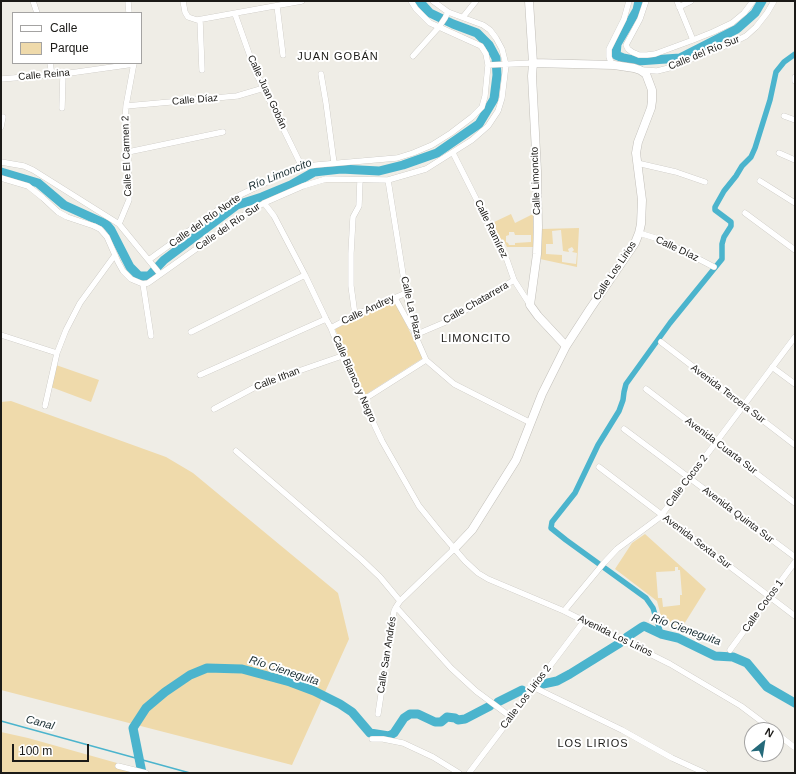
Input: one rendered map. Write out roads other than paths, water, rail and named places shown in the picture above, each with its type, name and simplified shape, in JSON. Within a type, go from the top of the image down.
[{"type":"street","points":[[33,1],[37,12]]},
{"type":"street","points":[[128,1],[129,12]]},
{"type":"street","points":[[182,1],[188,17],[200,20],[302,1]]},
{"type":"street","name":"Calle del Río Norte","points":[[150,259],[240,195],[302,168],[334,162],[397,158],[413,154],[432,145],[472,117],[482,107],[485,96],[489,65],[486,54],[481,46],[440,25],[430,23],[416,9],[411,1]]},
{"type":"street","name":"Calle del Río Sur","points":[[143,284],[148,283],[244,215],[264,203],[303,186],[326,179],[388,180],[426,169],[472,140],[488,126],[494,119],[501,105],[504,65],[502,49],[490,30],[483,25],[448,12],[433,1]]},
{"type":"street","points":[[463,17],[476,1]]},
{"type":"street","name":"Calle Limoncito","points":[[529,1],[533,63],[532,76],[537,171],[538,227],[537,254],[530,305]]},
{"type":"street","points":[[614,65],[609,57],[609,49],[624,19],[629,1]]},
{"type":"street","points":[[646,1],[640,19],[626,46],[628,49],[639,55],[647,56],[693,40],[732,23],[744,13],[753,1]]},
{"type":"street","points":[[677,1],[693,40]]},
{"type":"street","points":[[679,7],[691,1]]},
{"type":"street","name":"Calle del Río Sur","points":[[640,70],[656,71],[669,68],[730,44],[746,36],[756,27],[774,1]]},
{"type":"street","points":[[277,6],[283,55]]},
{"type":"street","points":[[413,56],[440,25],[448,12]]},
{"type":"street","name":"Calle Juan Gobán","points":[[235,14],[256,74],[302,168]]},
{"type":"street","points":[[200,20],[202,70]]},
{"type":"street","points":[[489,65],[533,63],[614,65],[640,70]]},
{"type":"street","points":[[50,64],[52,75]]},
{"type":"street","name":"Calle Reina","points":[[1,79],[63,74],[128,64]]},
{"type":"street","name":"Calle El Carmen 2","points":[[119,224],[129,200],[128,152],[125,123],[126,106],[134,64]]},
{"type":"street","name":"Calle Los Lirios","points":[[454,549],[472,530],[498,491],[516,460],[542,394],[566,346],[635,243],[639,233],[642,200],[637,163],[638,142],[651,108],[652,101],[650,84],[646,74],[640,70]]},
{"type":"street","points":[[62,108],[63,74]]},
{"type":"street","points":[[321,74],[334,162]]},
{"type":"street","name":"Calle Díaz","points":[[126,106],[237,96],[264,88]]},
{"type":"street","points":[[784,116],[795,120]]},
{"type":"street","points":[[1,127],[3,117]]},
{"type":"street","points":[[128,152],[223,132]]},
{"type":"street","name":"Calle Ramírez","points":[[453,153],[506,260],[514,280],[530,305]]},
{"type":"street","points":[[779,153],[795,160]]},
{"type":"street","points":[[1,162],[24,166],[32,170],[119,224],[150,259],[160,274]]},
{"type":"street","points":[[637,163],[676,172],[705,182]]},
{"type":"street","points":[[1,178],[28,186],[58,212],[67,217],[100,229],[107,237],[124,271],[131,279],[143,284],[151,336]]},
{"type":"street","points":[[355,315],[351,286],[351,253],[353,217],[359,206],[360,180]]},
{"type":"street","name":"Calle La Plaza","points":[[388,180],[414,335],[426,360],[454,384],[531,423]]},
{"type":"street","points":[[760,181],[795,203]]},
{"type":"street","name":"Calle Blanco y Negro","points":[[264,203],[274,216],[305,275],[331,328],[342,356],[382,441],[419,506],[454,549]]},
{"type":"street","points":[[745,213],[795,250]]},
{"type":"street","name":"Calle Díaz","points":[[639,233],[662,240],[714,267]]},
{"type":"street","points":[[46,406],[57,353],[66,330],[80,303],[115,255]]},
{"type":"street","points":[[191,332],[305,275]]},
{"type":"street","name":"Calle Chatarrera","points":[[414,335],[448,321],[468,310],[514,280]]},
{"type":"street","name":"Calle Andrey","points":[[331,328],[355,315],[406,293]]},
{"type":"street","points":[[395,298],[414,335]]},
{"type":"street","points":[[530,305],[538,316],[566,346]]},
{"type":"street","points":[[200,375],[326,319]]},
{"type":"street","points":[[1,335],[57,353]]},
{"type":"street","name":"Calle Cocos 2","points":[[564,611],[595,573],[617,550],[662,515],[795,337]]},
{"type":"street","name":"Avenida Tercera Sur","points":[[661,342],[795,445]]},
{"type":"street","name":"Calle Ithan","points":[[214,409],[261,384],[342,356]]},
{"type":"street","points":[[363,400],[426,360]]},
{"type":"street","points":[[772,367],[795,384]]},
{"type":"street","name":"Avenida Cuarta Sur","points":[[646,389],[795,503]]},
{"type":"street","name":"Avenida Quinta Sur","points":[[624,429],[795,557]]},
{"type":"street","points":[[236,452],[361,559],[380,577],[400,601]]},
{"type":"street","name":"Avenida Sexta Sur","points":[[599,468],[795,616]]},
{"type":"street","name":"Calle San Andrés","points":[[378,714],[394,611],[400,601],[454,549]]},
{"type":"street","name":"Avenida Los Lirios","points":[[454,549],[478,573],[488,579],[564,611],[648,652],[711,688],[762,722]]},
{"type":"street","name":"Calle Cocos 1","points":[[730,650],[795,562]]},
{"type":"street","points":[[396,607],[451,668],[476,691],[511,717]]},
{"type":"street","name":"Calle Los Lirios 2","points":[[469,773],[584,621]]},
{"type":"street","points":[[533,687],[622,730],[672,758],[705,773]]},
{"type":"street","points":[[372,739],[383,739],[403,743],[433,757],[458,773]]},
{"type":"street","points":[[784,740],[794,748]]},
{"type":"street","points":[[118,766],[146,773]]},
{"type":"waterway","name":"Río Limoncito","points":[[1,172],[38,183],[64,205],[106,224],[111,230],[130,267],[139,276],[149,276],[164,260],[237,205],[291,185],[314,172],[341,169],[379,171],[403,165],[437,153],[479,124],[494,99],[497,75],[496,58],[489,45],[477,33],[430,13],[419,1]]},
{"type":"waterway","name":"Río Limoncito","points":[[639,1],[637,10],[617,44],[616,55],[638,61],[680,58],[737,29],[755,13],[762,1]]},
{"type":"waterway","points":[[661,634],[653,608],[646,598],[551,528],[552,522],[575,493],[598,445],[619,411],[626,384],[670,323],[722,259],[722,244],[724,237],[731,226],[731,222],[715,210],[715,207],[724,191],[742,166],[751,157],[770,100],[776,72],[784,62],[795,54]]},
{"type":"waterway","name":"Río Cieneguita","points":[[627,637],[644,626],[661,634],[678,638],[715,656],[733,657],[747,663],[767,687],[795,703]]},
{"type":"waterway","name":"Río Cieneguita","points":[[543,684],[557,681],[620,643]]},
{"type":"waterway","name":"Río Cieneguita","points":[[142,773],[133,728],[146,708],[165,692],[190,675],[207,668],[242,669],[290,682],[314,691],[340,704],[352,712],[370,733],[389,736],[394,733],[404,718],[410,714],[418,714],[435,722],[441,722],[447,717],[458,720],[465,719],[490,706]]},
{"type":"waterway","name":"Río Cieneguita","points":[[498,702],[522,690]]},
{"type":"waterway","name":"Canal","points":[[1,721],[190,773]]},
{"type":"district","name":"JUAN GOBÁN","points":[[338,57]]},
{"type":"district","name":"LIMONCITO","points":[[476,339]]},
{"type":"district","name":"LOS LIRIOS","points":[[593,744]]}]
